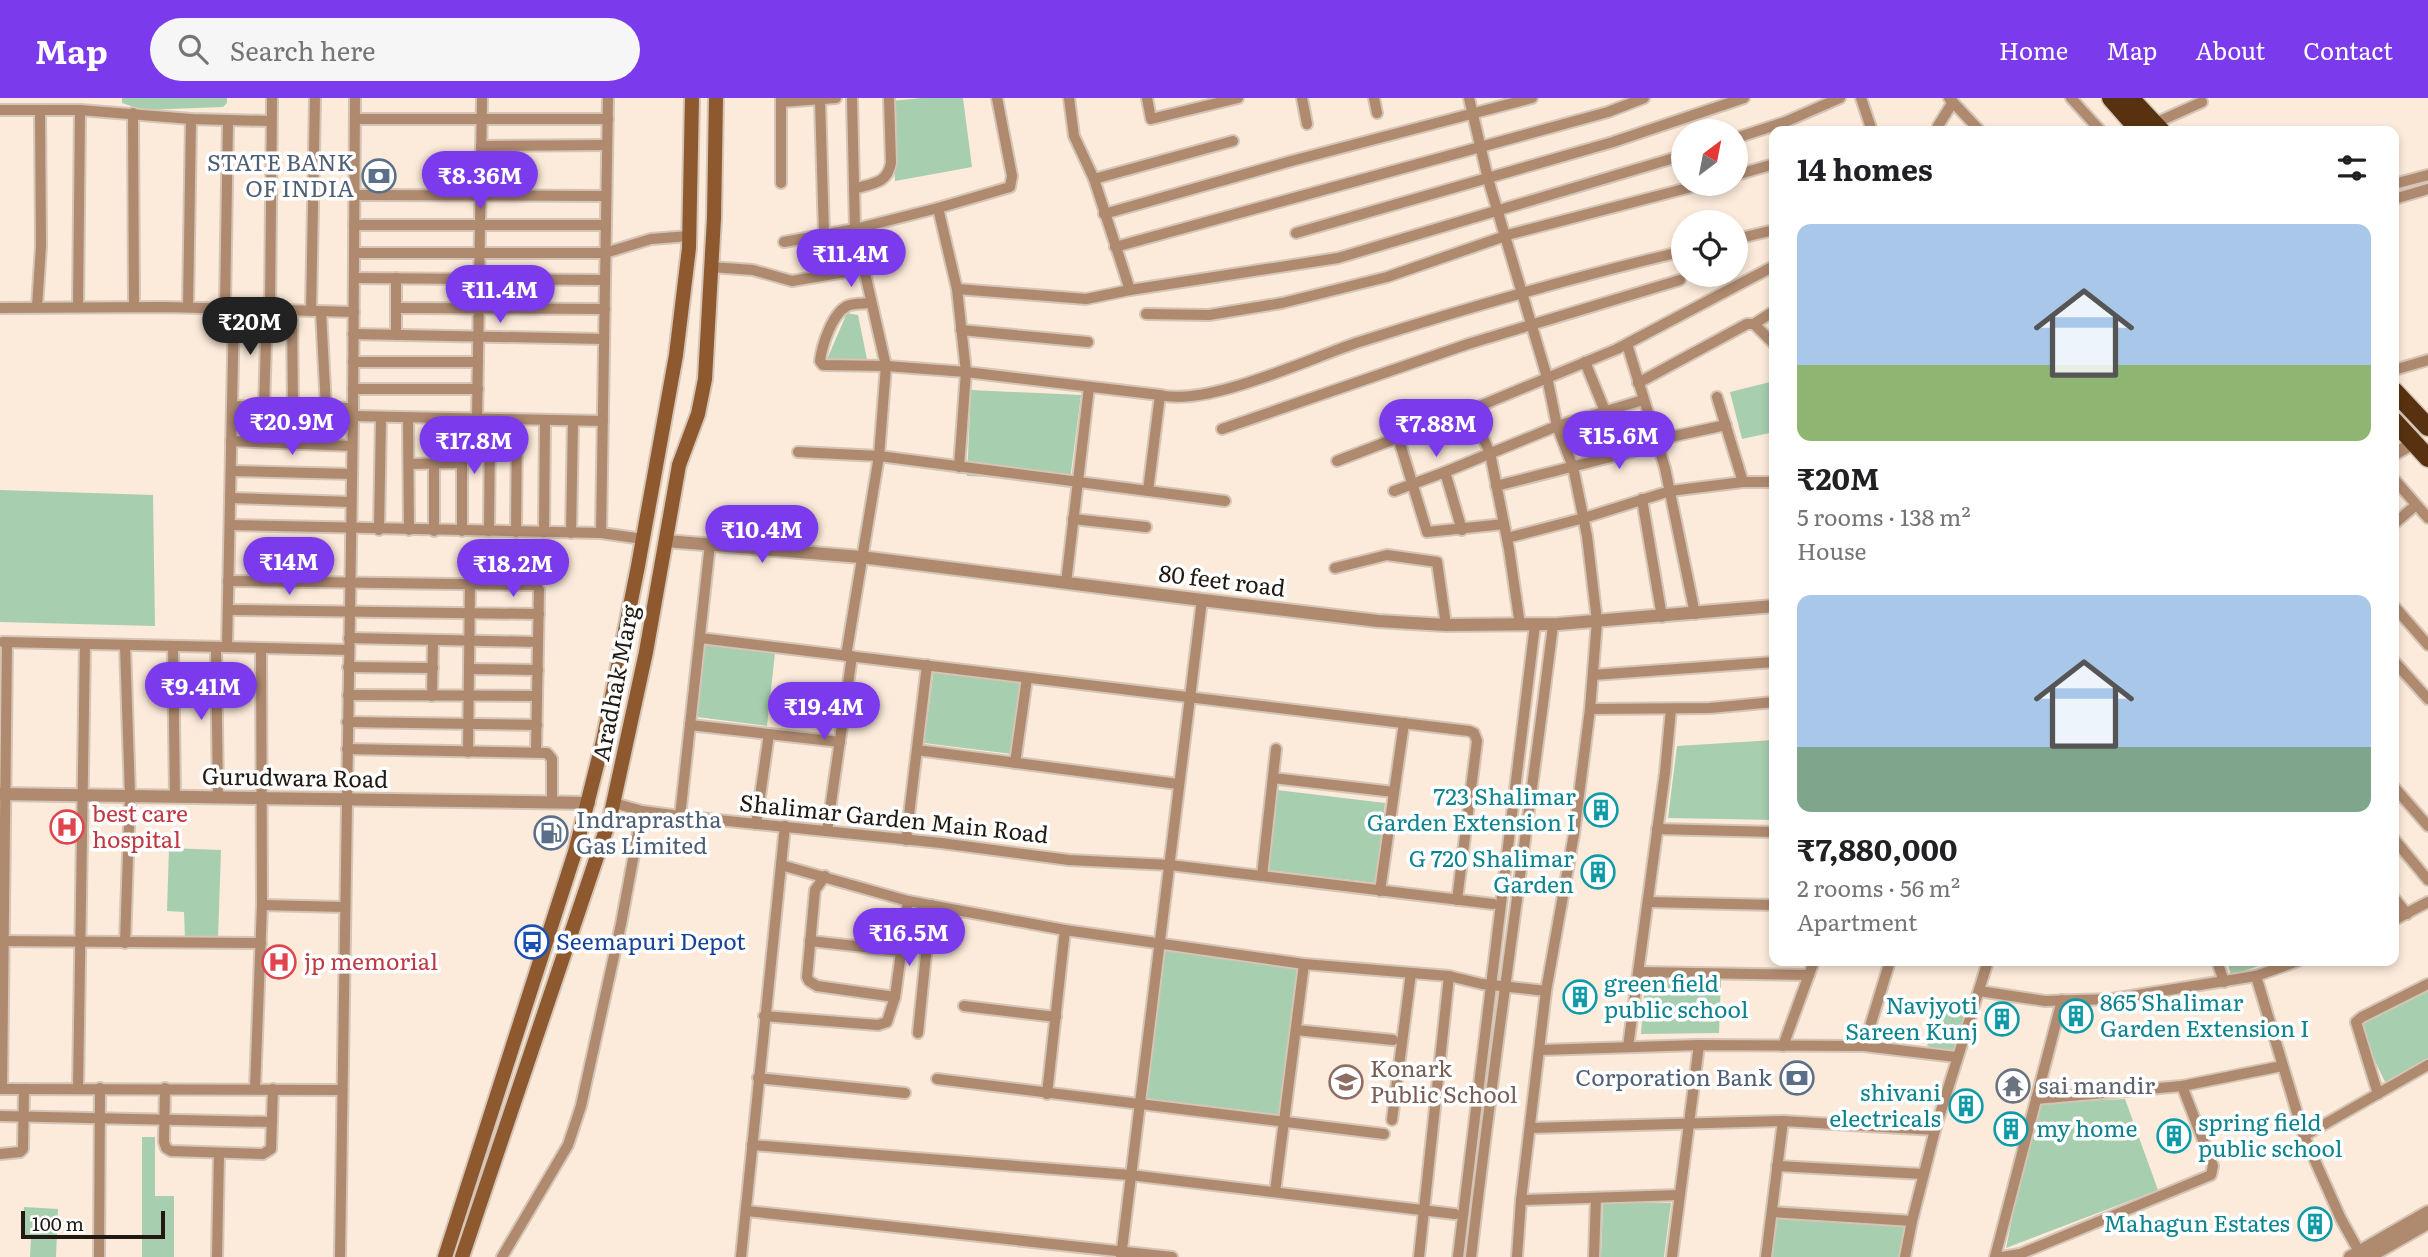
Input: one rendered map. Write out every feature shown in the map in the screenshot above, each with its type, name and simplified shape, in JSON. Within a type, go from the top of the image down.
[{"type":"highway","points":[[2111,98],[2147,126]]},
{"type":"highway","points":[[2130,98],[2149,126]]},
{"type":"highway","points":[[2399,396],[2428,427]]},
{"type":"highway","points":[[2399,426],[2428,458]]},
{"type":"main road","name":"Aradhak Marg","points":[[444,1257],[589,803],[643,539],[676,355],[688,257],[692,98]]},
{"type":"main road","name":"Aradhak Marg","points":[[461,1257],[614,803],[644,665],[680,465],[698,414],[705,379],[712,263],[716,98]]},
{"type":"main road","points":[[688,257],[712,263]]},
{"type":"street","points":[[264,407],[272,216],[272,98]]},
{"type":"street","points":[[315,98],[316,311],[326,408]]},
{"type":"street","points":[[340,1257],[355,98]]},
{"type":"street","points":[[477,419],[482,98]]},
{"type":"street","points":[[601,533],[608,98]]},
{"type":"street","points":[[782,183],[781,100],[834,98]]},
{"type":"street","points":[[827,831],[861,557],[879,456],[886,366],[855,229],[852,98]]},
{"type":"street","points":[[855,189],[881,181],[889,173],[891,163],[888,98]]},
{"type":"street","points":[[784,242],[855,229],[1010,187],[1012,176],[997,98]]},
{"type":"street","points":[[1069,98],[1074,136],[1094,179],[1130,290]]},
{"type":"street","points":[[1147,98],[1151,119],[1238,98]]},
{"type":"street","points":[[1302,98],[1307,124]]},
{"type":"street","points":[[1374,98],[1377,113]]},
{"type":"street","points":[[1469,98],[1488,179],[1546,377],[1557,426],[1573,467],[1584,518],[1597,621],[1590,709],[1574,834],[1546,991],[1521,1200],[1517,1257]]},
{"type":"street","points":[[1104,214],[1472,112],[1532,98]]},
{"type":"street","points":[[1115,247],[1608,112],[1644,98]]},
{"type":"street","points":[[1296,233],[1613,142],[1744,98]]},
{"type":"street","points":[[1773,126],[1840,98]]},
{"type":"street","points":[[1861,98],[1870,126]]},
{"type":"street","points":[[2071,98],[2096,126]]},
{"type":"street","points":[[820,100],[824,234]]},
{"type":"street","points":[[1938,126],[1951,100],[1975,126]]},
{"type":"street","points":[[2157,126],[2202,102]]},
{"type":"street","points":[[0,110],[80,110],[191,119],[270,121]]},
{"type":"street","points":[[37,307],[41,247],[40,110]]},
{"type":"street","points":[[78,307],[80,110]]},
{"type":"street","points":[[133,113],[134,307]]},
{"type":"street","points":[[188,307],[191,119]]},
{"type":"street","points":[[355,119],[608,119]]},
{"type":"street","points":[[218,798],[221,647],[228,610],[232,441],[228,121]]},
{"type":"street","points":[[1748,134],[1769,127]]},
{"type":"street","points":[[1094,179],[1233,141]]},
{"type":"street","points":[[481,146],[607,145]]},
{"type":"street","points":[[957,289],[1073,299],[1105,297],[1130,290],[1338,258],[1671,159]]},
{"type":"street","points":[[1748,172],[1769,165]]},
{"type":"street","points":[[2399,183],[2428,175]]},
{"type":"street","points":[[2399,198],[2428,189]]},
{"type":"street","points":[[1146,314],[1209,315],[1282,303],[1387,278],[1505,236],[1671,192]]},
{"type":"street","points":[[355,195],[606,196]]},
{"type":"street","points":[[938,208],[957,289],[966,372],[960,467]]},
{"type":"street","points":[[354,225],[606,225]]},
{"type":"street","points":[[1748,236],[1769,231]]},
{"type":"street","points":[[354,253],[606,253],[650,239],[689,236]]},
{"type":"street","points":[[870,303],[853,305],[841,311],[825,341],[820,361],[828,367],[886,366],[966,372],[1185,398],[1239,385],[1357,343],[1521,292],[1671,254]]},
{"type":"street","points":[[712,263],[753,270],[792,281],[863,269]]},
{"type":"street","points":[[1337,461],[1399,440],[1627,344],[1769,269]]},
{"type":"street","points":[[354,278],[605,280]]},
{"type":"street","points":[[396,278],[396,335]]},
{"type":"street","points":[[1222,429],[1531,324],[1671,283]]},
{"type":"street","points":[[0,308],[188,307],[354,312]]},
{"type":"street","points":[[396,308],[604,309]]},
{"type":"street","points":[[292,311],[293,408]]},
{"type":"street","points":[[1638,383],[1769,314]]},
{"type":"street","points":[[1754,324],[1769,339]]},
{"type":"street","points":[[961,330],[1088,342]]},
{"type":"street","points":[[354,334],[604,339]]},
{"type":"street","points":[[1627,344],[1670,491],[1695,614]]},
{"type":"street","points":[[2399,369],[2428,360]]},
{"type":"street","points":[[353,362],[478,362]]},
{"type":"street","points":[[1585,362],[1605,411]]},
{"type":"street","points":[[1066,583],[1089,387]]},
{"type":"street","points":[[353,389],[478,389]]},
{"type":"street","points":[[1148,491],[1160,395]]},
{"type":"street","points":[[1717,397],[1743,482]]},
{"type":"street","points":[[1394,491],[1557,426],[1643,400]]},
{"type":"street","points":[[232,406],[326,408],[381,418],[603,421]]},
{"type":"street","points":[[1470,410],[1490,453],[1507,538],[1520,625]]},
{"type":"street","points":[[379,530],[381,418]]},
{"type":"street","points":[[408,418],[409,530]]},
{"type":"street","points":[[462,419],[462,531]]},
{"type":"street","points":[[489,531],[490,420]]},
{"type":"street","points":[[516,532],[517,420]]},
{"type":"street","points":[[544,532],[545,421]]},
{"type":"street","points":[[572,533],[573,421]]},
{"type":"street","points":[[1496,486],[1726,425]]},
{"type":"street","points":[[1399,440],[1427,532],[1504,524]]},
{"type":"street","points":[[232,441],[352,446]]},
{"type":"street","points":[[2399,451],[2414,443]]},
{"type":"street","points":[[798,452],[879,456],[1225,501]]},
{"type":"street","points":[[434,463],[434,531]]},
{"type":"street","points":[[408,464],[462,463]]},
{"type":"street","points":[[231,471],[352,474]]},
{"type":"street","points":[[1445,472],[1462,530]]},
{"type":"street","points":[[1507,538],[1584,518],[1670,491],[1743,482],[1769,482]]},
{"type":"street","points":[[2399,485],[2428,518]]},
{"type":"street","points":[[230,498],[351,502]]},
{"type":"street","points":[[1642,499],[1662,617]]},
{"type":"street","points":[[2399,520],[2416,505]]},
{"type":"street","points":[[1073,519],[1146,527]]},
{"type":"street","points":[[230,525],[601,533],[643,539]]},
{"type":"street","name":"80 feet road","points":[[666,541],[861,557],[1378,621],[1446,625],[1553,625],[1769,607]]},
{"type":"street","points":[[680,816],[710,544]]},
{"type":"street","points":[[1335,568],[1387,555],[1437,562],[1446,625]]},
{"type":"street","points":[[228,581],[536,585],[539,590],[536,752]]},
{"type":"street","points":[[468,752],[470,583]]},
{"type":"street","points":[[1121,1254],[1202,600]]},
{"type":"street","points":[[228,610],[539,614]]},
{"type":"street","points":[[2399,612],[2428,645]]},
{"type":"street","points":[[1471,1257],[1492,1078],[1513,820],[1535,625]]},
{"type":"street","points":[[1458,1257],[1553,625]]},
{"type":"street","points":[[700,638],[1469,731],[1476,737],[1457,900]]},
{"type":"street","points":[[342,1090],[1,1089],[3,642],[261,648],[433,640],[538,642]]},
{"type":"street","points":[[432,696],[433,640]]},
{"type":"street","points":[[78,1089],[85,644]]},
{"type":"street","points":[[125,645],[130,796],[125,943]]},
{"type":"street","points":[[173,646],[175,797]]},
{"type":"street","points":[[255,1089],[262,905],[261,648]]},
{"type":"street","points":[[1593,676],[1769,662]]},
{"type":"street","points":[[906,840],[927,665]]},
{"type":"street","points":[[348,667],[433,668]]},
{"type":"street","points":[[2399,667],[2428,699]]},
{"type":"street","points":[[469,669],[538,670]]},
{"type":"street","points":[[1015,763],[1027,678]]},
{"type":"street","points":[[348,695],[537,696]]},
{"type":"street","points":[[1590,709],[1710,708],[1769,702]]},
{"type":"street","points":[[1628,1047],[1671,709]]},
{"type":"street","points":[[347,722],[537,725]]},
{"type":"street","points":[[1380,891],[1404,723]]},
{"type":"street","points":[[690,725],[840,742]]},
{"type":"street","points":[[756,824],[769,734]]},
{"type":"street","points":[[347,749],[547,752],[552,756],[552,802]]},
{"type":"street","points":[[1262,876],[1276,749]]},
{"type":"street","points":[[917,750],[1178,784]]},
{"type":"street","points":[[1273,779],[1394,792]]},
{"type":"street","points":[[2399,793],[2428,826]]},
{"type":"street","name":"Gurudwara Road","points":[[2,794],[589,803]]},
{"type":"street","name":"Shalimar Garden Main Road","points":[[614,803],[642,811],[680,816],[1069,860],[1170,865],[1493,904]]},
{"type":"street","points":[[502,1257],[568,1145],[581,1106],[621,924],[642,811]]},
{"type":"street","points":[[741,1257],[785,826]]},
{"type":"street","points":[[1657,829],[1769,832]]},
{"type":"street","points":[[2399,845],[2428,880]]},
{"type":"street","points":[[2418,868],[2428,860]]},
{"type":"street","points":[[781,864],[908,901],[1065,930],[1304,964],[1450,976],[1498,986],[1546,991]]},
{"type":"street","points":[[825,876],[815,890],[807,977],[812,983],[895,997]]},
{"type":"street","points":[[764,1016],[878,1026],[887,1022],[895,997],[908,901]]},
{"type":"street","points":[[1648,902],[1769,905]]},
{"type":"street","points":[[2399,918],[2428,902]]},
{"type":"street","points":[[2399,904],[2407,914]]},
{"type":"street","points":[[262,905],[344,907]]},
{"type":"street","points":[[918,1033],[931,905]]},
{"type":"street","points":[[1047,1094],[1065,930]]},
{"type":"street","points":[[1,941],[261,943]]},
{"type":"street","points":[[810,941],[900,951]]},
{"type":"street","points":[[1275,1192],[1304,964]]},
{"type":"street","points":[[1783,1046],[1812,966]]},
{"type":"street","points":[[1864,1046],[1888,966]]},
{"type":"street","points":[[1905,1257],[1935,1130],[1986,966]]},
{"type":"street","points":[[2219,966],[2224,982]]},
{"type":"street","points":[[1979,991],[2045,1001],[2112,999],[2256,976],[2284,966]]},
{"type":"street","points":[[1639,972],[1809,975]]},
{"type":"street","points":[[1392,1119],[1411,973]]},
{"type":"street","points":[[1419,1257],[1450,976]]},
{"type":"street","points":[[2256,976],[2304,1136],[2360,1256]]},
{"type":"street","points":[[2378,1094],[2356,1022],[2428,984]]},
{"type":"street","points":[[1995,1257],[2062,1000]]},
{"type":"street","points":[[964,1006],[1056,1017]]},
{"type":"street","points":[[1296,1030],[1393,1040]]},
{"type":"street","points":[[1540,1049],[1699,1045],[1864,1046],[1956,1057]]},
{"type":"street","points":[[1672,1257],[1699,1045]]},
{"type":"street","points":[[2304,1136],[2428,1065]]},
{"type":"street","points":[[2036,1099],[2182,1086],[2282,1066]]},
{"type":"street","points":[[758,1078],[905,1093]]},
{"type":"street","points":[[937,1079],[1384,1134]]},
{"type":"street","points":[[2002,1257],[2020,1254],[2211,1175],[2213,1167],[2182,1086]]},
{"type":"street","points":[[99,1257],[100,1088]]},
{"type":"street","points":[[165,1088],[166,1148],[171,1151],[219,1154],[269,1153],[272,1144],[272,1090]]},
{"type":"street","points":[[0,1154],[23,1149],[24,1089]]},
{"type":"street","points":[[0,1116],[272,1122]]},
{"type":"street","points":[[1530,1128],[1783,1121],[1935,1130]]},
{"type":"street","points":[[1766,1257],[1783,1121]]},
{"type":"street","points":[[752,1145],[1130,1175],[1455,1214]]},
{"type":"street","points":[[217,1257],[219,1154]]},
{"type":"street","points":[[1777,1166],[1923,1174]]},
{"type":"street","points":[[1521,1200],[1679,1195]]},
{"type":"street","points":[[1594,1257],[1596,1198]]},
{"type":"street","points":[[747,1212],[1121,1254],[1172,1257]]},
{"type":"street","points":[[1772,1212],[1912,1221]]},
{"type":"street","points":[[2360,1256],[2428,1212]]},
{"type":"street","points":[[2360,1256],[2428,1223]]},
{"type":"green space","points":[[122,98],[227,98],[227,103],[223,107],[143,110],[122,103]]},
{"type":"green space","points":[[963,98],[972,167],[895,181],[891,101]]},
{"type":"green space","points":[[847,313],[858,315],[869,369],[825,364]]},
{"type":"green space","points":[[1769,382],[1769,433],[1742,439],[1730,392]]},
{"type":"green space","points":[[971,390],[1081,395],[1070,480],[967,476]]},
{"type":"green space","points":[[0,490],[153,495],[155,626],[0,622]]},
{"type":"green space","points":[[705,645],[775,653],[767,726],[697,717]]},
{"type":"green space","points":[[934,668],[1021,680],[1012,754],[924,743]]},
{"type":"green space","points":[[1769,740],[1769,820],[1668,818],[1677,746]]},
{"type":"green space","points":[[1277,790],[1385,803],[1376,883],[1268,870]]},
{"type":"green space","points":[[169,848],[221,850],[218,939],[185,939],[184,912],[167,911]]},
{"type":"green space","points":[[1158,945],[1304,964],[1284,1122],[1138,1105]]},
{"type":"green space","points":[[2228,966],[2259,966],[2231,975]]},
{"type":"green space","points":[[1721,978],[1719,1033],[1641,1034],[1645,980]]},
{"type":"green space","points":[[2428,984],[2428,1065],[2388,1088],[2355,1020]]},
{"type":"green space","points":[[1942,1008],[1967,1017],[1955,1053],[1927,1046]]},
{"type":"green space","points":[[2125,1099],[2158,1190],[2006,1248],[2036,1103]]},
{"type":"green space","points":[[142,1137],[155,1137],[155,1196],[174,1196],[174,1257],[142,1257]]},
{"type":"green space","points":[[1603,1203],[1671,1203],[1664,1257],[1601,1257]]},
{"type":"green space","points":[[24,1207],[58,1209],[56,1257],[30,1257],[31,1237],[22,1237]]},
{"type":"green space","points":[[1772,1212],[1912,1221],[1905,1257],[1766,1257]]},
{"type":"place","name":"STATE BANK OF INDIA","points":[[379,176]]},
{"type":"place","name":"723 Shalimar Garden Extension I","points":[[1601,810]]},
{"type":"place","name":"best care hospital","points":[[67,827]]},
{"type":"place","name":"Indraprastha Gas Limited","points":[[551,833]]},
{"type":"place","name":"G 720 Shalimar Garden","points":[[1598,872]]},
{"type":"place","name":"Seemapuri Depot","points":[[532,942]]},
{"type":"place","name":"jp memorial","points":[[279,962]]},
{"type":"place","name":"green field public school","points":[[1580,997]]},
{"type":"place","name":"865 Shalimar Garden Extension I","points":[[2076,1016]]},
{"type":"place","name":"Navjyoti Sareen Kunj","points":[[2002,1019]]},
{"type":"place","name":"Corporation Bank","points":[[1797,1078]]},
{"type":"place","name":"Konark Public School","points":[[1346,1082]]},
{"type":"place","name":"sai mandir","points":[[2013,1086]]},
{"type":"place","name":"shivani electricals","points":[[1966,1106]]},
{"type":"place","name":"my home","points":[[2011,1129]]},
{"type":"place","name":"spring field public school","points":[[2174,1136]]},
{"type":"place","name":"Mahagun Estates","points":[[2315,1224]]}]
